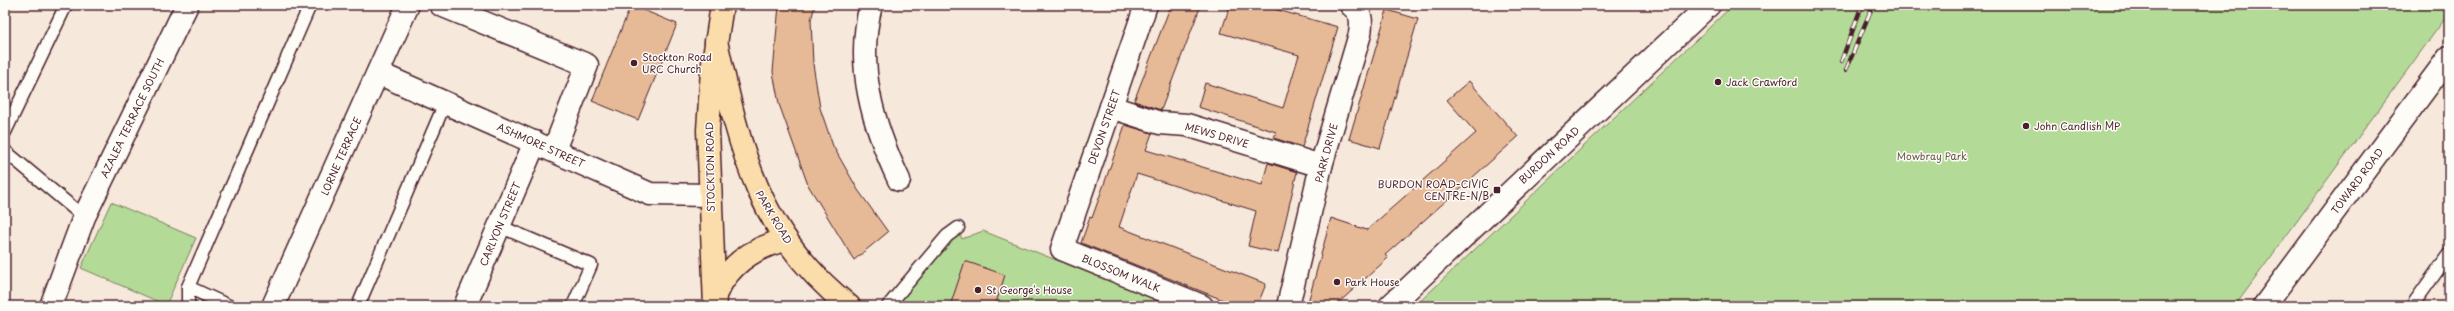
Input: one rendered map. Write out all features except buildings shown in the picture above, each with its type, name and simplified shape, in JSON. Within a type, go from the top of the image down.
[{"type":"highway","name":"STOCKTON ROAD","points":[[715,300],[710,195],[709,108],[719,6]]},
{"type":"highway","name":"STOCKTON ROAD","points":[[716,40],[731,108]]},
{"type":"highway","name":"PARK ROAD","points":[[731,108],[737,136],[757,190],[786,240],[825,285],[849,306]]},
{"type":"highway","name":"STOCKTON ROAD","points":[[715,300],[720,283],[742,259],[764,246],[786,240]]},
{"type":"street","name":"AZALEA TERRACE SOUTH","points":[[52,306],[81,224],[187,5]]},
{"type":"street","name":"LORNE TERRACE","points":[[273,306],[408,5]]},
{"type":"street","name":"CARLYON STREET","points":[[441,5],[587,65],[500,226],[465,306]]},
{"type":"street","points":[[871,5],[864,58],[871,106],[881,142],[899,180]]},
{"type":"street","name":"DEVON STREET","points":[[1062,250],[1146,5]]},
{"type":"street","name":"PARK DRIVE","points":[[1288,306],[1322,166],[1362,24],[1358,10],[1351,5]]},
{"type":"street","name":"BURDON ROAD","points":[[1390,306],[1709,5]]},
{"type":"street","name":"TOWARD ROAD","points":[[2264,306],[2449,57]]},
{"type":"street","name":"ASHMORE STREET","points":[[378,73],[650,194],[710,195]]},
{"type":"street","name":"MEWS DRIVE","points":[[1111,107],[1160,124],[1187,125],[1322,166]]},
{"type":"street","name":"BLOSSOM WALK","points":[[1062,250],[1202,306]]},
{"type":"lane","points":[[5,132],[66,5]]},
{"type":"lane","points":[[188,306],[188,287],[310,5]]},
{"type":"lane","points":[[358,306],[445,103]]},
{"type":"lane","points":[[5,151],[81,224]]},
{"type":"lane","points":[[500,226],[591,265],[572,306]]},
{"type":"lane","points":[[888,306],[941,242],[958,228]]},
{"type":"lane","points":[[2412,306],[2449,254]]},
{"type":"lane","points":[[188,287],[229,306]]},
{"type":"green space","name":"Mowbray Park","points":[[1733,5],[2449,5],[2449,13],[2235,306],[1415,306]]},
{"type":"green space","points":[[111,202],[196,238],[166,305],[81,268]]},
{"type":"green space","points":[[958,228],[962,239],[983,231],[1172,306],[887,306]]},
{"type":"railway","points":[[1841,62],[1862,5]]},
{"type":"railway","points":[[1846,70],[1873,5]]},
{"type":"place","name":"Stockton Road URC Church","points":[[634,63]]},
{"type":"place","name":"Jack Crawford","points":[[1718,82]]},
{"type":"place","name":"John Candlish MP","points":[[2026,126]]},
{"type":"place","name":"BURDON ROAD-CIVIC CENTRE-N/B","points":[[1497,190]]},
{"type":"place","name":"Park House","points":[[1337,282]]},
{"type":"place","name":"St George's House","points":[[978,290]]}]
